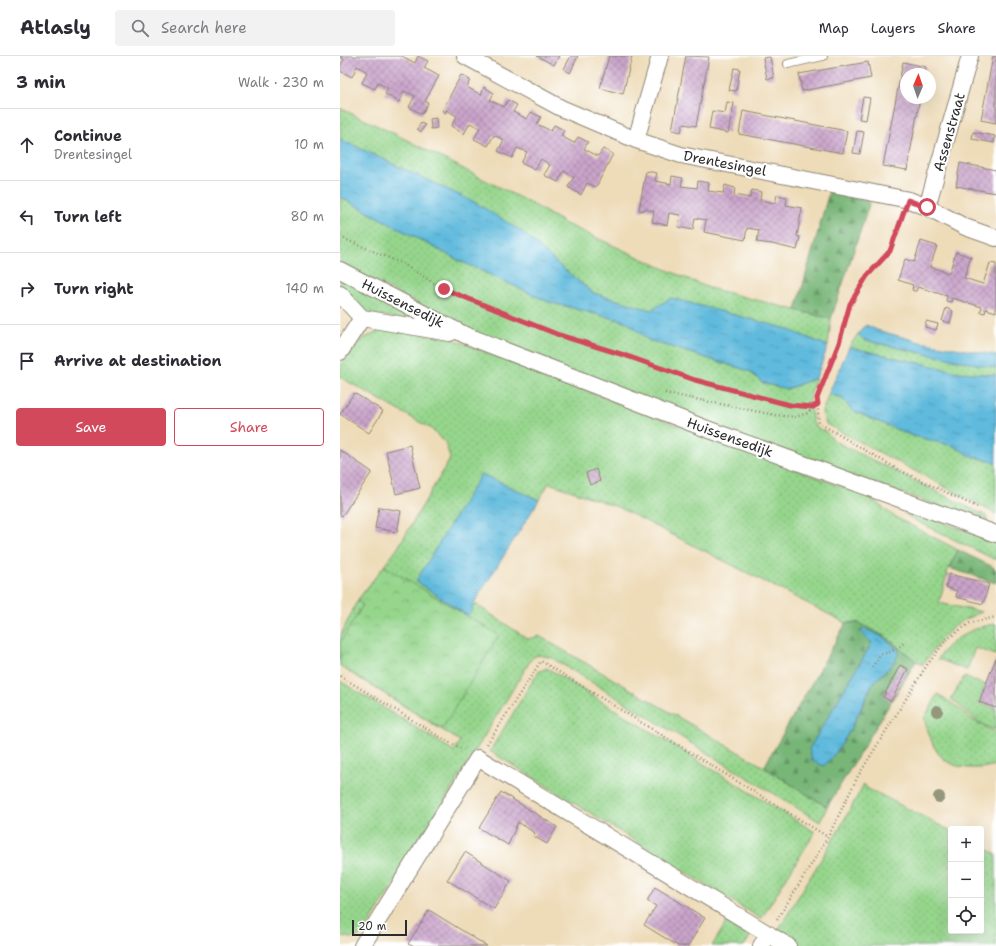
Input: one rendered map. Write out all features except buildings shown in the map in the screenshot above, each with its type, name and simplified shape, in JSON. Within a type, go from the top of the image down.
[{"type":"street","name":"Drentesingel","points":[[465,56],[561,108],[636,140],[681,155],[908,200],[927,207],[965,227],[996,238]]},
{"type":"street","points":[[636,140],[660,56]]},
{"type":"street","name":"Assenstraat","points":[[927,207],[970,56]]},
{"type":"street","name":"Huissensedijk","points":[[340,270],[465,335],[707,429],[996,534]]},
{"type":"street","name":"Huissensedijk","points":[[340,294],[362,318],[465,335]]},
{"type":"street","points":[[340,352],[362,318]]},
{"type":"street","points":[[362,946],[478,758],[765,940],[788,946]]},
{"type":"lane","points":[[788,64],[823,56]]},
{"type":"path","points":[[908,200],[890,251],[867,276],[850,304],[839,343],[817,398],[819,423],[897,469],[982,509]]},
{"type":"path","points":[[340,237],[403,264],[444,289],[559,335],[624,355],[695,380],[790,405],[813,407]]},
{"type":"path","points":[[660,392],[775,415],[796,417],[807,413],[818,404]]},
{"type":"path","points":[[765,940],[828,837],[858,776],[927,665],[947,639],[970,623],[996,617]]},
{"type":"path","points":[[872,667],[880,654],[893,651],[900,647],[904,642]]},
{"type":"path","points":[[478,758],[541,661],[828,837]]},
{"type":"path","points":[[340,676],[440,737],[464,749]]},
{"type":"green space","points":[[340,108],[399,136],[532,204],[566,224],[709,288],[831,319],[828,346],[784,328],[651,310],[593,293],[559,265],[476,203],[340,139]]},
{"type":"green space","points":[[829,192],[870,202],[831,319],[796,310]]},
{"type":"green space","points":[[340,197],[456,259],[549,302],[627,322],[648,340],[749,371],[763,383],[787,389],[816,378],[809,399],[813,423],[821,430],[824,430],[836,442],[986,516],[988,523],[621,396],[465,329],[340,263]]},
{"type":"green space","points":[[340,279],[421,323],[362,312],[340,290]]},
{"type":"green space","points":[[382,329],[450,338],[541,374],[869,497],[895,517],[958,550],[948,570],[939,603],[982,612],[971,616],[954,627],[935,647],[923,665],[886,637],[858,623],[846,623],[618,507],[549,483],[539,500],[481,474],[471,612],[474,603],[528,639],[539,636],[764,767],[827,807],[820,822],[552,658],[538,655],[532,658],[370,923],[361,934],[354,938],[340,935],[340,681],[454,751],[460,741],[340,666],[340,637],[357,601],[397,549],[450,459],[446,443],[430,428],[340,377],[340,366],[363,339]]},
{"type":"green space","points":[[858,334],[864,340],[996,368],[996,375],[958,372],[849,347]]},
{"type":"green space","points":[[829,393],[844,400],[851,410],[910,435],[954,446],[969,455],[996,463],[996,514],[826,424],[822,412]]},
{"type":"green space","points":[[894,505],[996,541],[996,560],[912,519]]},
{"type":"green space","points":[[958,550],[993,567],[996,570],[996,583],[949,568]]},
{"type":"green space","points":[[384,566],[499,635],[442,729],[340,666],[340,643],[363,605],[357,601]]},
{"type":"green space","points":[[846,623],[858,623],[886,637],[916,661],[827,807],[764,767]],"holes":[[[860,632],[898,655],[883,674],[874,681],[852,727],[833,756],[810,749],[872,643]]]},
{"type":"green space","points":[[996,624],[996,655],[975,648],[967,670],[938,659],[955,640],[963,635],[988,625]]},
{"type":"green space","points":[[547,668],[815,832],[761,919],[490,751],[538,672]]},
{"type":"green space","points":[[964,677],[986,685],[979,702],[996,708],[995,730],[980,723],[951,699]]},
{"type":"green space","points":[[938,694],[970,718],[996,733],[996,765],[981,768],[965,768],[950,763],[938,753],[924,719]]},
{"type":"green space","points":[[864,784],[868,789],[948,829],[948,934],[984,934],[984,848],[996,854],[996,946],[799,946],[777,932],[837,833]]},
{"type":"green space","points":[[729,918],[753,932],[744,946],[712,946]]},
{"type":"water","points":[[340,139],[476,203],[521,231],[593,293],[651,310],[671,298],[784,328],[828,346],[816,378],[787,389],[763,383],[749,371],[648,340],[627,322],[549,302],[456,259],[340,197]]},
{"type":"water","points":[[866,325],[877,330],[920,342],[996,355],[996,368],[864,340],[858,334]]},
{"type":"water","points":[[849,347],[958,372],[996,375],[996,463],[969,455],[954,446],[910,435],[851,410],[844,400],[829,393]]},
{"type":"water","points":[[481,474],[539,500],[474,603],[468,616],[416,581]]},
{"type":"water","points":[[865,629],[883,637],[899,650],[898,655],[893,663],[869,689],[846,738],[824,766],[812,761],[809,749],[872,643],[860,632]]},
{"type":"route","points":[[444,289],[559,335],[624,355],[695,380],[790,405],[813,407],[818,404],[817,398],[839,343],[850,304],[867,276],[890,251],[908,200],[927,207]]}]
